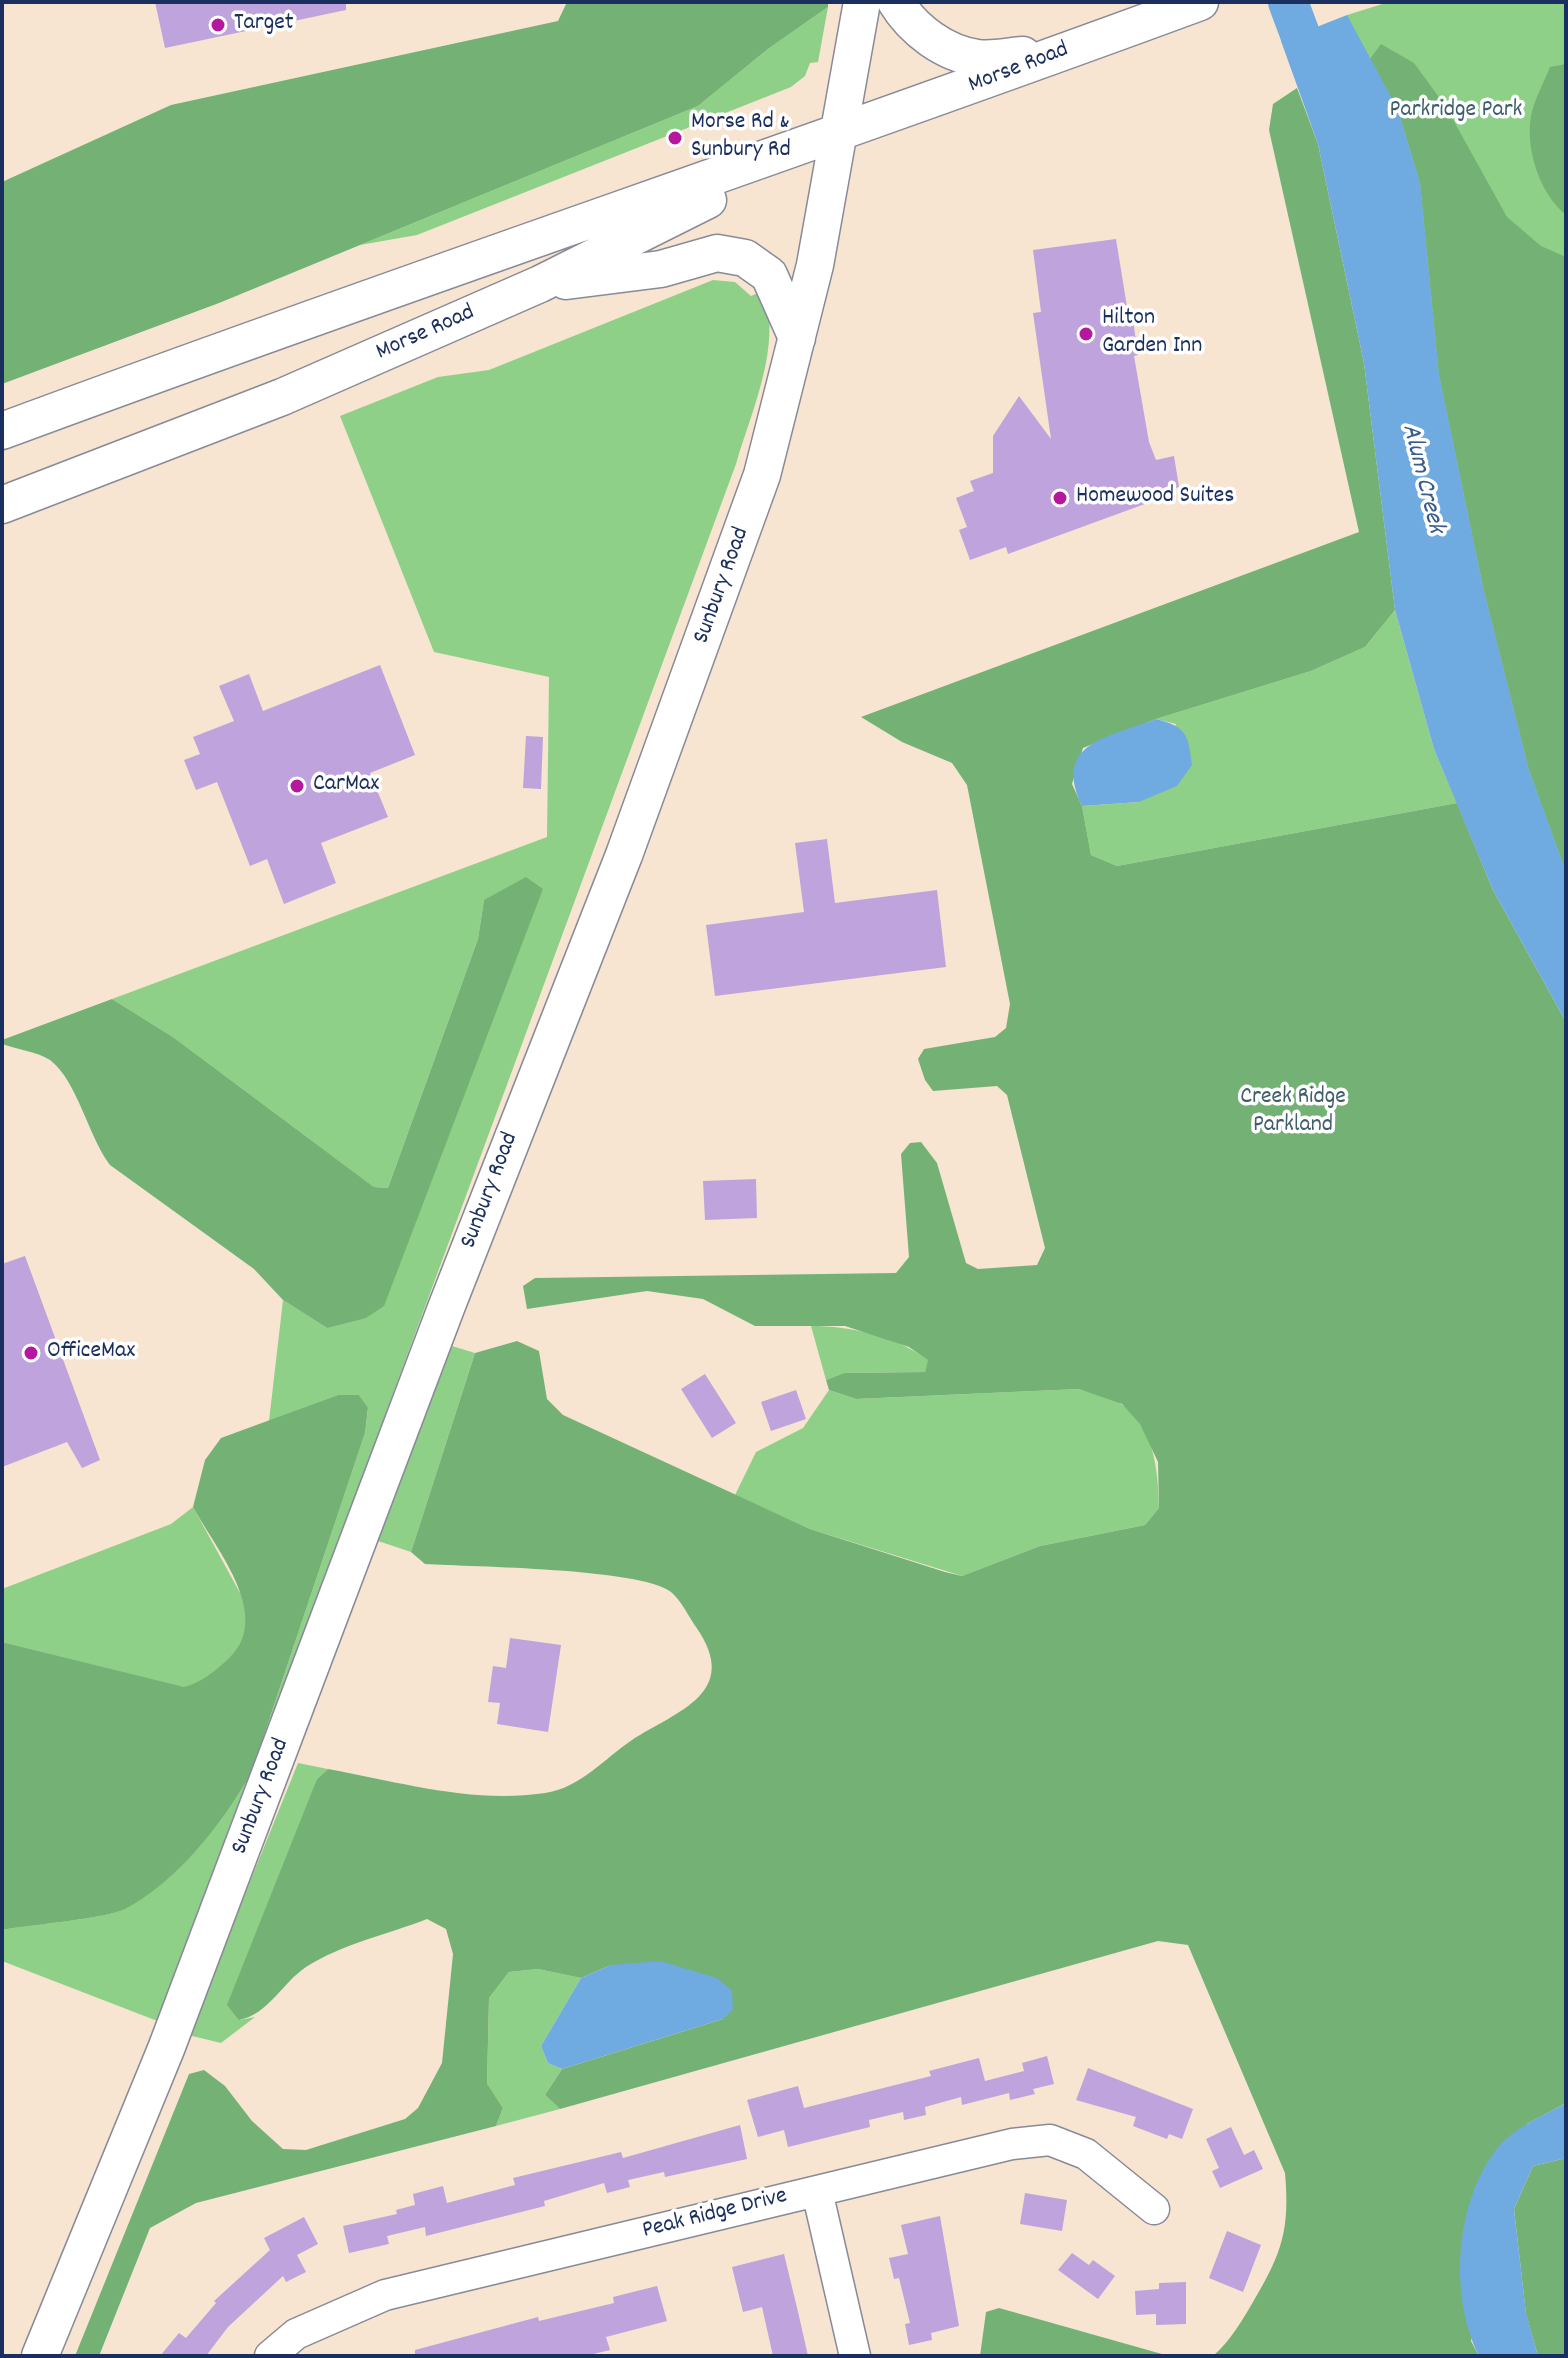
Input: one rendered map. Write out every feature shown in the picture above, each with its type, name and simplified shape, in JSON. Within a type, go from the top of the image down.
[{"type":"main road","name":"Sunbury Road","points":[[40,2356],[166,2049],[452,1293],[624,855],[762,475],[815,265],[862,2]]},
{"type":"main road","points":[[896,2],[904,16],[932,41],[977,58],[1061,53]]},
{"type":"main road","name":"Morse Road","points":[[2,431],[257,336],[838,135],[1188,6]]},
{"type":"main road","name":"Morse Road","points":[[2,505],[282,397],[540,284],[838,135]]},
{"type":"main road","points":[[540,284],[661,269],[717,253],[745,258],[769,275],[797,338]]},
{"type":"street","name":"Peak Ridge Drive","points":[[270,2356],[296,2334],[385,2295],[1012,2144],[1050,2140],[1086,2154],[1154,2209]]},
{"type":"street","points":[[817,2191],[855,2356]]},
{"type":"green space","points":[[567,2],[828,2],[828,7],[768,49],[698,106],[219,303],[2,384],[2,182],[171,105],[558,21]]},
{"type":"green space","name":"Parkridge Park","points":[[1389,2],[1566,2],[1566,953],[1341,105],[1347,15]]},
{"type":"green space","points":[[828,7],[818,62],[810,63],[805,76],[791,87],[417,235],[360,245],[698,106],[768,49]]},
{"type":"green space","points":[[1381,44],[1414,63],[1446,107],[1507,217],[1541,246],[1566,257],[1566,872],[1529,770],[1483,587],[1439,375],[1420,183],[1398,110],[1370,59]]},
{"type":"green space","points":[[1566,64],[1566,215],[1549,195],[1536,170],[1530,129],[1534,104],[1550,67]]},
{"type":"green space","name":"Creek Ridge Parkland","points":[[1297,88],[1318,144],[1364,363],[1395,610],[1365,647],[1311,671],[1156,719],[1083,748],[1072,784],[1082,806],[1091,855],[1117,866],[1457,803],[1493,890],[1566,1022],[1566,2103],[1527,2124],[1471,2341],[1479,2356],[1213,2356],[1240,2324],[1277,2255],[1285,2226],[1285,2173],[1188,1945],[1158,1941],[560,2109],[545,2095],[562,2069],[723,2019],[611,1965],[581,1978],[538,1969],[509,1972],[489,1998],[487,2084],[503,2108],[496,2126],[196,2203],[150,2228],[99,2356],[75,2356],[189,2074],[204,2070],[225,2086],[252,2121],[283,2149],[306,2150],[405,2119],[418,2108],[442,2063],[453,1954],[446,1929],[427,1919],[350,1945],[320,1959],[297,1974],[267,2005],[250,2017],[239,2020],[227,2005],[317,1779],[328,1769],[463,1794],[518,1796],[558,1790],[581,1779],[632,1740],[684,1709],[708,1684],[712,1668],[708,1650],[696,1627],[671,1592],[653,1584],[592,1573],[425,1564],[411,1552],[475,1353],[517,1341],[539,1351],[547,1399],[563,1415],[810,1529],[962,1576],[1040,1546],[1145,1525],[1159,1508],[1158,1462],[1140,1424],[1122,1404],[1079,1389],[856,1399],[829,1390],[826,1380],[844,1373],[925,1372],[928,1360],[909,1347],[845,1326],[755,1326],[703,1299],[647,1291],[527,1309],[523,1286],[535,1278],[896,1273],[909,1257],[901,1154],[910,1143],[921,1142],[937,1163],[966,1263],[978,1269],[1037,1265],[1045,1248],[1007,1095],[997,1086],[933,1091],[925,1080],[918,1059],[924,1049],[995,1037],[1006,1028],[1010,1004],[967,785],[952,763],[902,742],[861,717],[1359,532],[1269,130],[1273,104]]},
{"type":"green space","points":[[713,280],[735,282],[751,296],[764,290],[769,312],[769,334],[757,400],[343,1529],[264,1756],[160,2022],[2,1961],[2,1930],[114,1913],[144,1897],[180,1867],[212,1832],[251,1774],[365,1433],[368,1409],[359,1395],[338,1395],[269,1421],[283,1300],[327,1328],[543,889],[484,900],[478,939],[388,1188],[374,1187],[173,1037],[112,999],[547,837],[549,677],[434,652],[340,416],[438,377],[489,370]]},
{"type":"green space","points":[[1395,610],[1434,749],[1457,803],[1117,866],[1091,855],[1082,806],[1139,802],[1176,724],[1156,719],[1311,671],[1365,647]]},
{"type":"green space","points":[[526,877],[543,889],[384,1306],[366,1318],[327,1328],[283,1300],[254,1269],[110,1165],[68,1081],[50,1060],[2,1044],[2,1040],[112,999],[173,1037],[374,1187],[388,1188],[478,939],[484,900]]},
{"type":"green space","points":[[811,1326],[857,1330],[902,1345],[929,1360],[925,1372],[844,1373],[826,1380]]},
{"type":"green space","points":[[452,1346],[475,1353],[411,1552],[378,1541]]},
{"type":"green space","points":[[1079,1389],[1121,1404],[1141,1424],[1148,1437],[1156,1465],[1159,1508],[1145,1525],[1040,1546],[962,1576],[810,1529],[735,1495],[756,1452],[803,1428],[829,1390],[856,1399]]},
{"type":"green space","points":[[338,1395],[359,1395],[368,1408],[365,1433],[251,1774],[197,1850],[163,1883],[125,1909],[84,1919],[2,1930],[2,1642],[184,1687],[211,1673],[240,1644],[245,1625],[244,1605],[237,1585],[193,1507],[205,1460],[221,1438]]},
{"type":"green space","points":[[193,1507],[245,1602],[248,1629],[240,1649],[201,1683],[185,1688],[2,1642],[2,1589],[171,1524]]},
{"type":"green space","points":[[298,1763],[328,1769],[317,1779],[239,2020],[255,2017],[221,2043],[188,2035]]},
{"type":"green space","points":[[538,1969],[581,1978],[541,2046],[548,2063],[562,2069],[545,2095],[560,2109],[496,2126],[503,2108],[487,2085],[489,1998],[509,1972]]},
{"type":"green space","points":[[1566,2158],[1566,2356],[1538,2356],[1526,2314],[1514,2209],[1533,2166]]},
{"type":"green space","points":[[999,2308],[1169,2356],[980,2356],[986,2312]]},
{"type":"water","points":[[1347,15],[1398,110],[1420,183],[1439,375],[1483,587],[1529,770],[1566,872],[1566,1022],[1493,890],[1434,749],[1395,610],[1364,363],[1318,144],[1281,41]]},
{"type":"water","points":[[1156,719],[1174,725],[1187,739],[1192,765],[1177,786],[1139,802],[1082,806],[1075,785],[1074,768],[1080,755],[1104,738]]},
{"type":"water","points":[[660,1961],[717,1978],[732,1991],[733,2009],[723,2019],[562,2069],[548,2063],[541,2046],[581,1978],[611,1965]]},
{"type":"water","points":[[1566,2103],[1566,2158],[1533,2166],[1514,2209],[1526,2313],[1538,2356],[1479,2356],[1469,2332],[1460,2279],[1464,2224],[1471,2197],[1482,2173],[1502,2143]]},
{"type":"building","name":"Target","points":[[155,2],[346,2],[346,10],[165,48]]},
{"type":"building","points":[[1116,239],[1128,313],[1132,313],[1138,355],[1134,356],[1149,442],[1156,460],[1174,456],[1179,487],[1163,493],[1164,497],[1008,554],[1006,547],[970,560],[959,530],[967,527],[956,498],[974,491],[970,481],[993,473],[993,436],[1019,396],[1051,439],[1033,313],[1041,312],[1033,250]]},
{"type":"building","name":"CarMax","points":[[380,665],[415,755],[370,773],[388,817],[321,843],[336,883],[284,904],[267,859],[250,866],[217,782],[196,790],[184,760],[200,754],[193,737],[234,721],[219,686],[249,674],[263,711]]},
{"type":"building","points":[[526,736],[543,737],[541,789],[523,788]]},
{"type":"building","points":[[827,839],[835,903],[937,890],[946,967],[715,996],[706,925],[804,912],[795,843]]},
{"type":"building","points":[[756,1179],[757,1218],[705,1220],[703,1181]]},
{"type":"building","name":"OfficeMax","points":[[25,1256],[100,1460],[82,1468],[67,1442],[2,1467],[2,1264]]},
{"type":"building","points":[[705,1374],[736,1423],[712,1438],[681,1389]]},
{"type":"building","points":[[796,1390],[806,1419],[771,1431],[761,1402]]},
{"type":"building","points":[[510,1638],[561,1645],[548,1732],[497,1724],[500,1703],[488,1702],[493,1666],[506,1668]]},
{"type":"building","points":[[1047,2056],[1054,2084],[1033,2089],[1035,2094],[1010,2100],[1009,2093],[962,2105],[961,2097],[925,2107],[926,2115],[904,2120],[903,2112],[869,2120],[870,2127],[788,2147],[784,2130],[758,2137],[747,2100],[798,2086],[804,2108],[931,2076],[929,2071],[979,2058],[985,2081],[1024,2071],[1022,2063]]},
{"type":"building","points":[[1088,2068],[1193,2109],[1182,2139],[1169,2134],[1167,2139],[1133,2126],[1136,2117],[1076,2100]]},
{"type":"building","points":[[740,2125],[747,2159],[665,2177],[664,2172],[628,2180],[630,2187],[607,2193],[604,2183],[544,2201],[545,2206],[426,2236],[425,2227],[387,2236],[389,2244],[349,2253],[343,2226],[397,2214],[396,2210],[415,2205],[413,2194],[443,2186],[447,2203],[515,2185],[513,2178],[621,2152],[623,2158]]},
{"type":"building","points":[[1231,2127],[1244,2155],[1254,2150],[1263,2169],[1220,2188],[1212,2171],[1219,2168],[1206,2139]]},
{"type":"building","points":[[1025,2193],[1067,2200],[1062,2231],[1020,2224]]},
{"type":"building","points":[[940,2216],[959,2326],[931,2333],[932,2340],[909,2345],[905,2324],[910,2323],[899,2278],[894,2279],[889,2258],[908,2254],[901,2225]]},
{"type":"building","points":[[304,2217],[318,2244],[297,2255],[306,2272],[286,2282],[283,2276],[228,2327],[206,2356],[160,2356],[179,2333],[186,2338],[216,2303],[214,2301],[270,2250],[264,2238]]},
{"type":"building","points":[[1227,2231],[1261,2245],[1243,2292],[1209,2278]]},
{"type":"building","points":[[1072,2253],[1089,2265],[1093,2260],[1115,2276],[1098,2299],[1058,2270]]},
{"type":"building","points":[[784,2254],[808,2356],[773,2356],[762,2307],[743,2312],[732,2267]]},
{"type":"building","points":[[1186,2282],[1186,2324],[1156,2325],[1156,2314],[1136,2315],[1135,2291],[1159,2289],[1159,2283]]},
{"type":"building","points":[[657,2286],[667,2321],[606,2337],[610,2350],[585,2356],[415,2356],[415,2350],[538,2317],[539,2321],[614,2303],[613,2297]]},
{"type":"waterway","name":"Alum Creek","points":[[1288,2],[1319,85]]},
{"type":"place","name":"Target","points":[[218,25]]},
{"type":"place","name":"Morse Rd & Sunbury Rd","points":[[675,138]]},
{"type":"place","name":"Hilton Garden Inn","points":[[1086,334]]},
{"type":"place","name":"Homewood Suites","points":[[1060,498]]},
{"type":"place","name":"CarMax","points":[[297,786]]},
{"type":"place","name":"OfficeMax","points":[[31,1353]]}]
